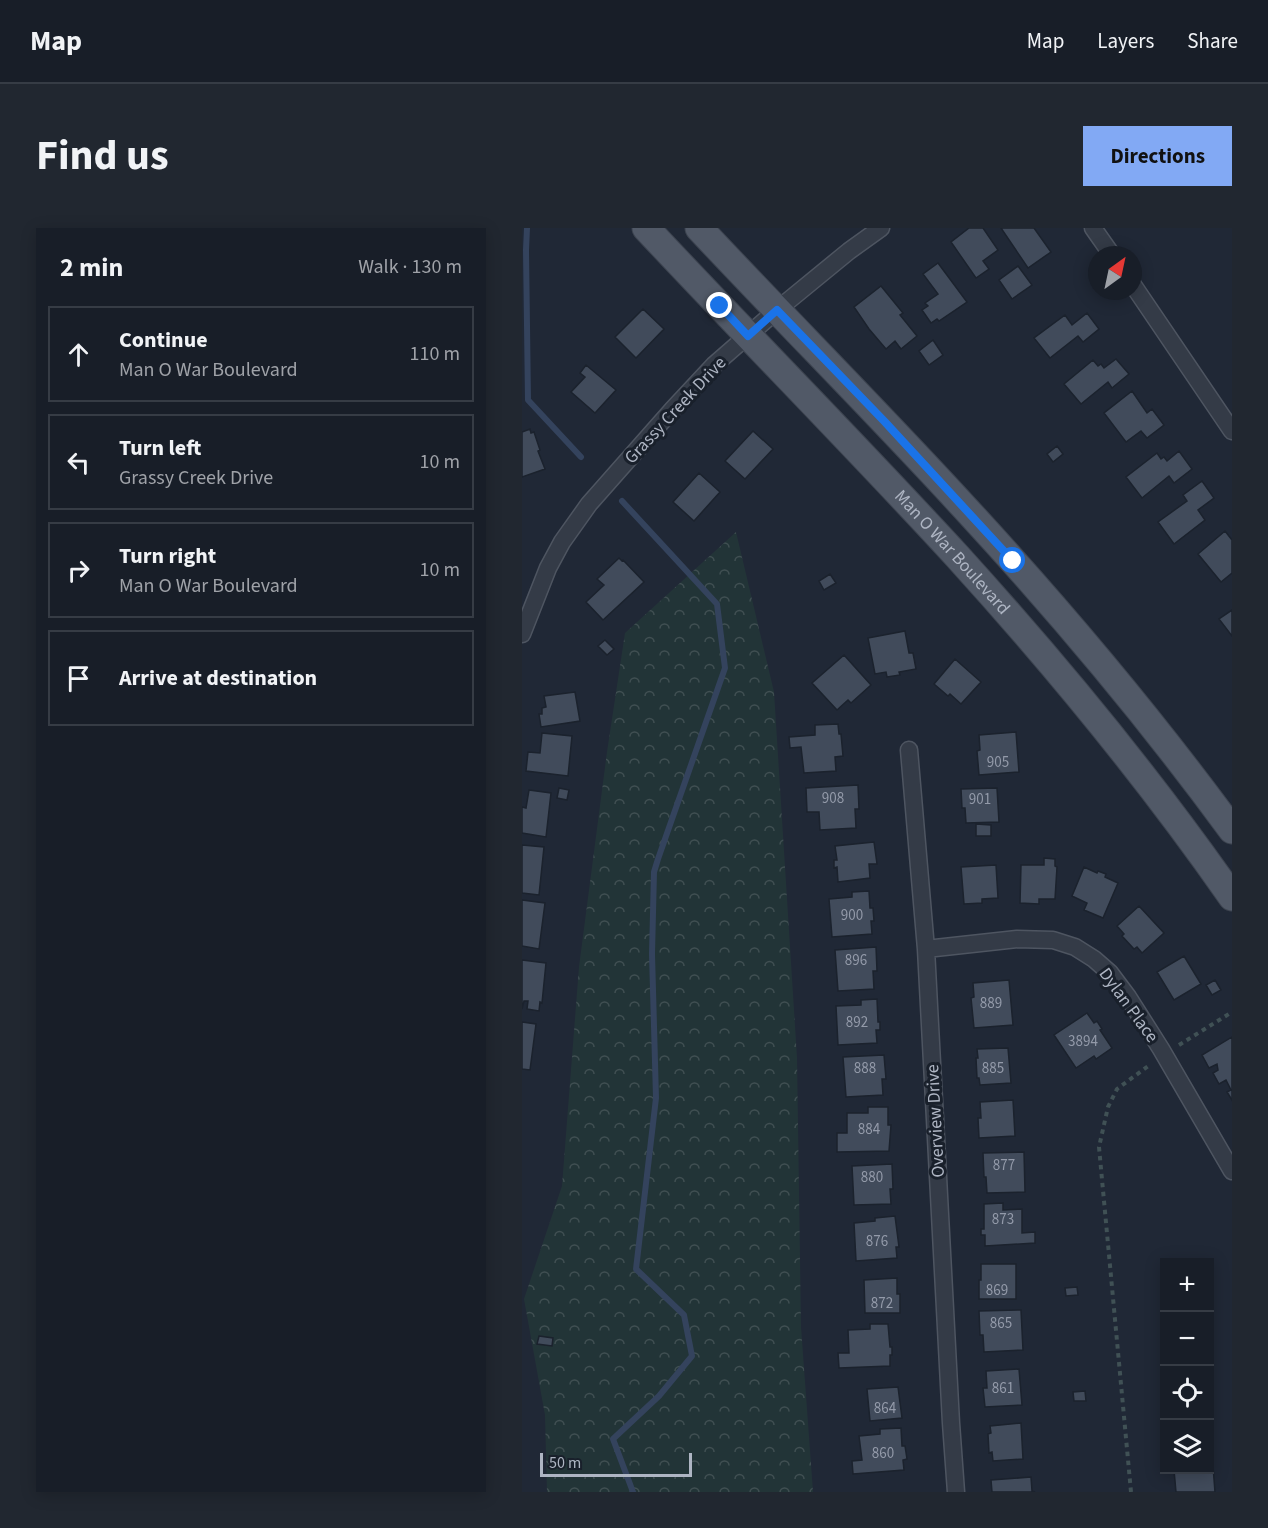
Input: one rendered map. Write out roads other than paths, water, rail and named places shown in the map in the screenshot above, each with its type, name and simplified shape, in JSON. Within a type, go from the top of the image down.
[{"type":"main road","name":"Man O War Boulevard","points":[[645,228],[957,556],[1028,636],[1152,788],[1232,897]]},
{"type":"main road","points":[[699,228],[885,422],[1013,561],[1137,706],[1232,830]]},
{"type":"street","name":"Grassy Creek Drive","points":[[522,634],[548,568],[562,542],[589,504],[714,365],[777,310],[881,228]]},
{"type":"street","points":[[1094,228],[1106,246]]},
{"type":"street","points":[[1142,298],[1232,431]]},
{"type":"street","name":"Overview Drive","points":[[909,750],[926,949],[956,1492]]},
{"type":"street","name":"Dylan Place","points":[[926,949],[1017,939],[1053,940],[1075,947],[1094,959],[1128,996],[1232,1171]]},
{"type":"waterway","points":[[527,228],[528,400],[581,457]]},
{"type":"waterway","points":[[622,501],[717,604],[725,668],[654,872],[652,954],[656,1098],[636,1269],[684,1315],[692,1356],[659,1396],[613,1439],[633,1492]]}]
